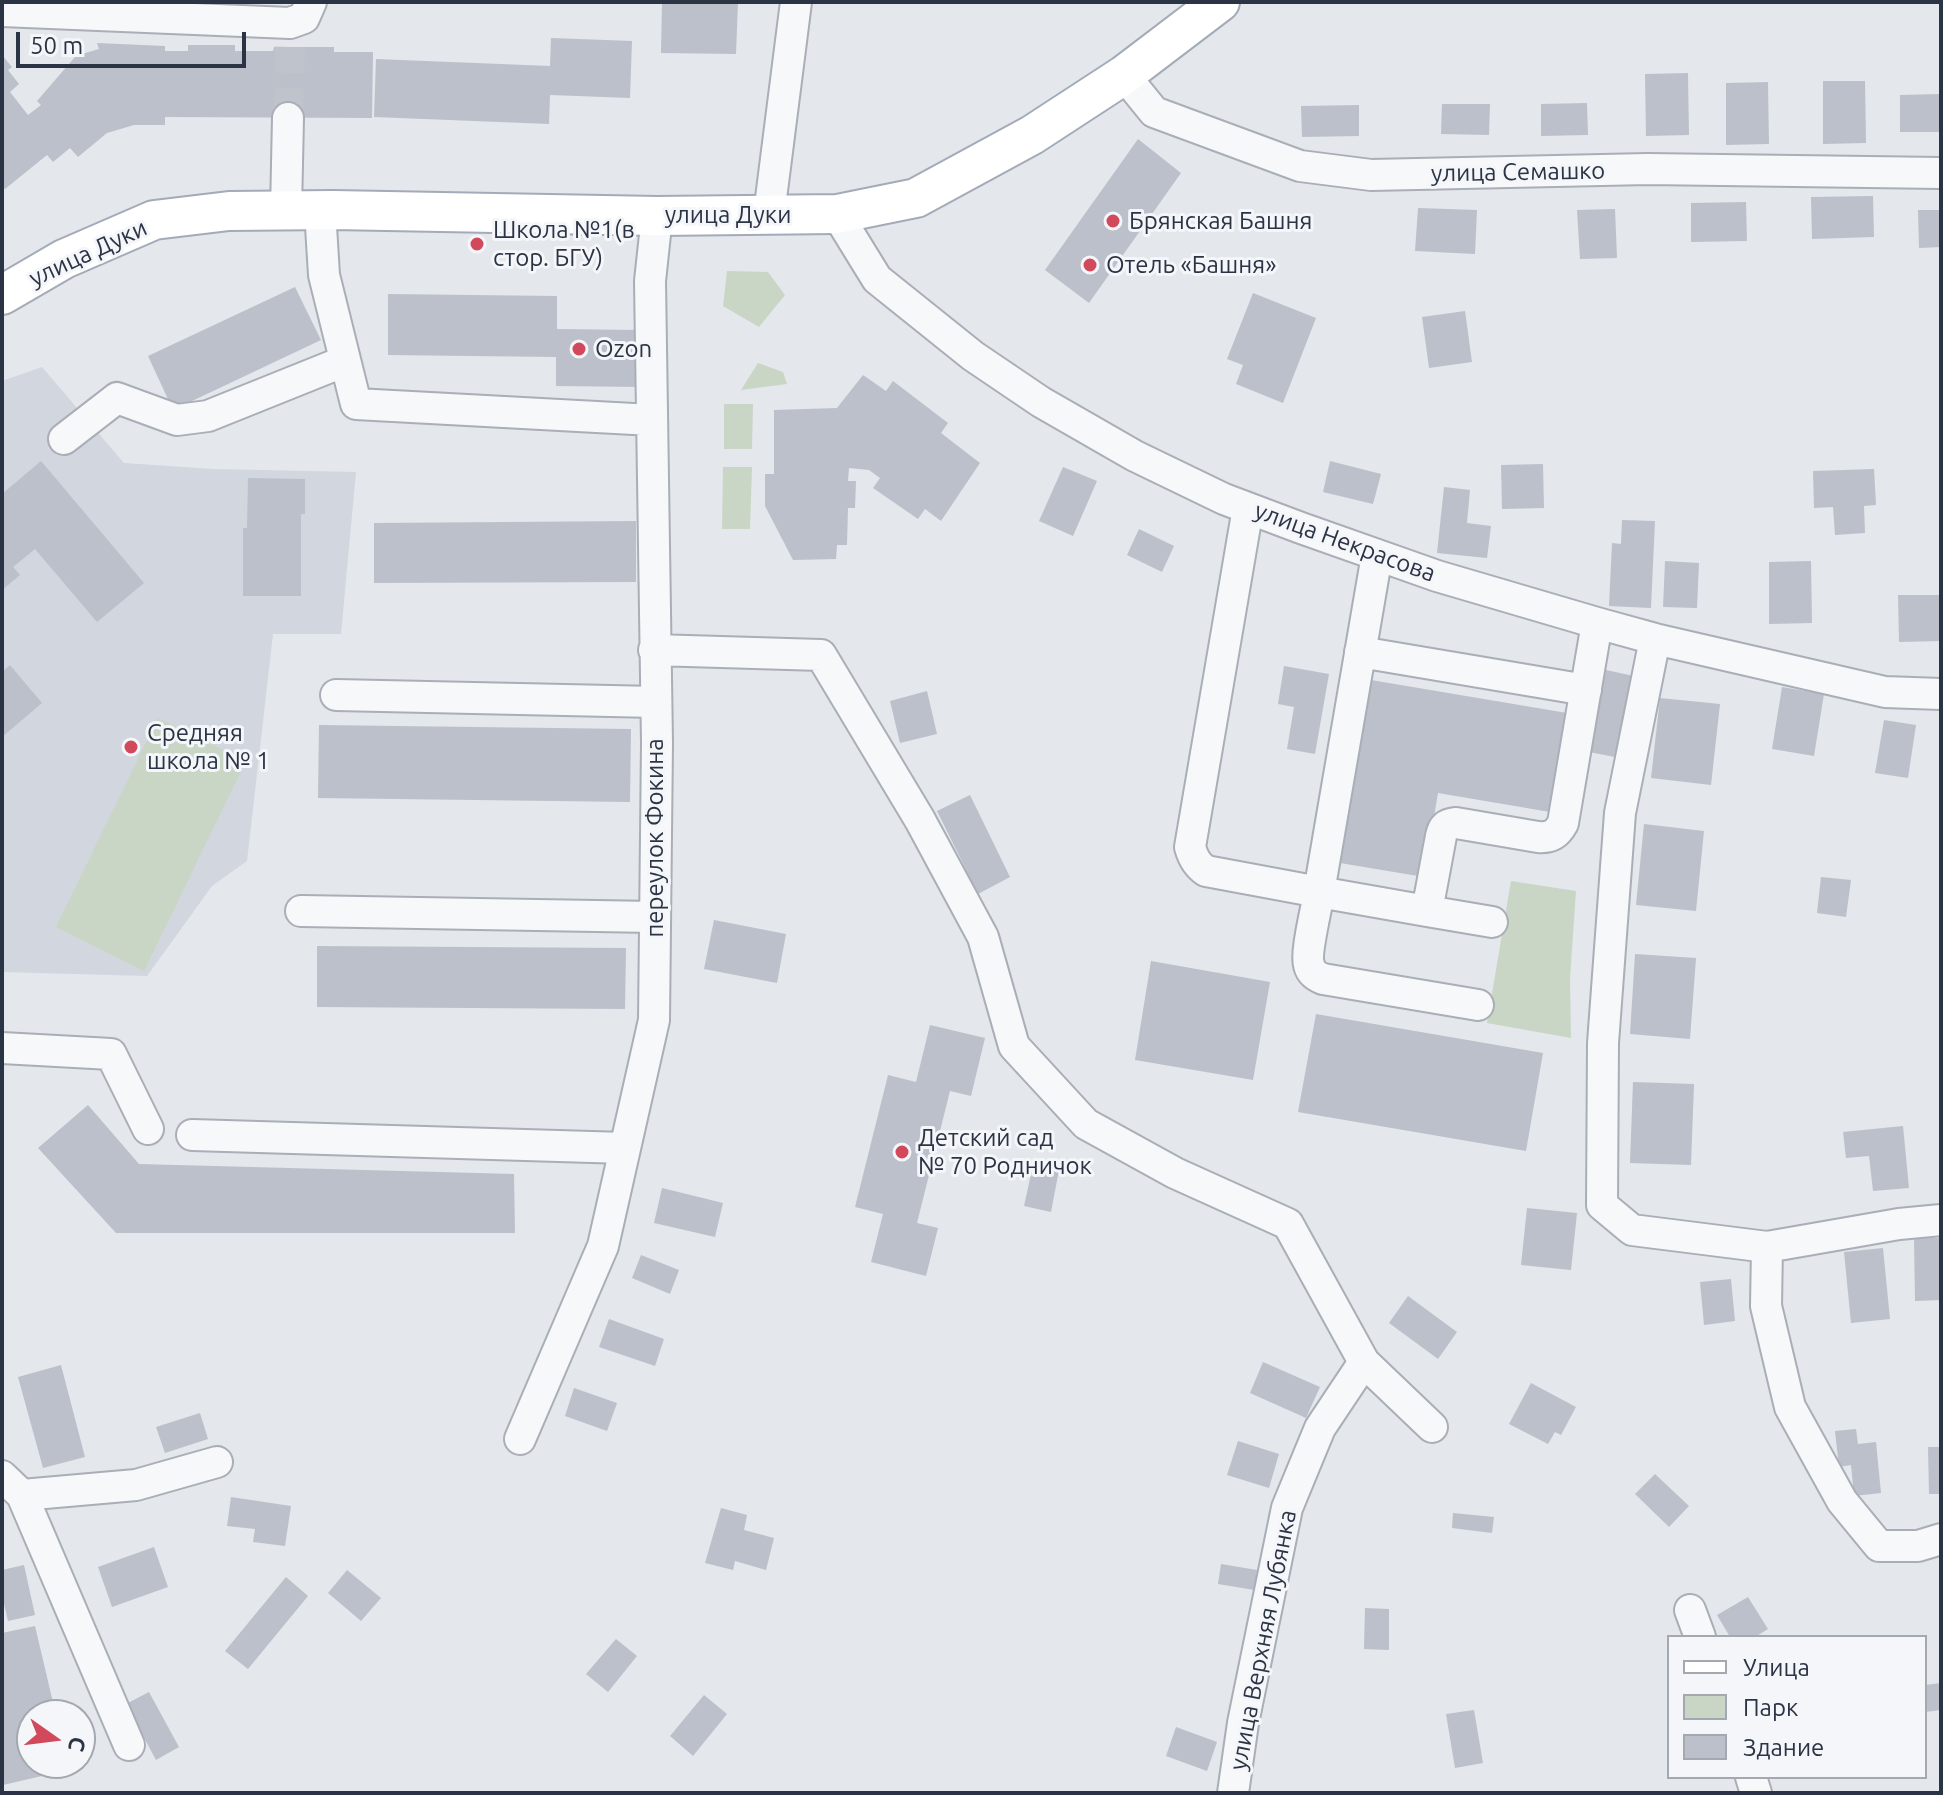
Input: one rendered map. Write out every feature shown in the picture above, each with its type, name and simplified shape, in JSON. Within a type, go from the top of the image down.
[{"type":"main road","name":"улица Дуки","points":[[2,295],[64,259],[154,220],[229,211],[657,216],[837,214],[916,198],[1032,135],[1124,75],[1220,2]]},
{"type":"street","points":[[769,214],[796,2]]},
{"type":"street","points":[[2,11],[297,24]]},
{"type":"street","name":"улица Семашко","points":[[1124,75],[1154,112],[1300,166],[1371,175],[1648,169],[1941,173]]},
{"type":"street","points":[[288,118],[303,210],[324,275],[356,404],[652,420]]},
{"type":"street","name":"улица Некрасова","points":[[837,214],[877,279],[973,356],[1041,402],[1135,456],[1194,485],[1248,508],[1437,576],[1597,623],[1885,692],[1941,694]]},
{"type":"street","name":"переулок Фокина","points":[[520,1439],[603,1246],[654,1020],[656,702],[650,281],[657,216]]},
{"type":"street","points":[[64,439],[117,398],[177,420],[208,416],[345,361]]},
{"type":"street","points":[[1248,508],[1190,847],[1193,857],[1206,871],[1492,922]]},
{"type":"street","points":[[1377,555],[1308,958],[1311,970],[1323,979],[1478,1005]]},
{"type":"street","points":[[1427,911],[1442,829],[1446,825],[1456,823],[1547,838],[1559,830],[1563,823],[1597,623]]},
{"type":"street","points":[[1655,639],[1620,813],[1603,1043],[1602,1205],[1632,1230],[1767,1247],[1899,1224],[1941,1220]]},
{"type":"street","points":[[654,650],[821,655],[920,820],[983,937],[1014,1046],[1086,1124],[1175,1173],[1288,1224],[1364,1362],[1432,1427]]},
{"type":"street","points":[[1360,652],[1586,690]]},
{"type":"street","points":[[336,695],[656,702]]},
{"type":"street","points":[[301,911],[655,917]]},
{"type":"street","points":[[2,1048],[111,1054],[148,1129]]},
{"type":"street","points":[[192,1135],[625,1148]]},
{"type":"street","points":[[1767,1247],[1766,1306],[1790,1407],[1842,1501],[1879,1546],[1918,1546],[1941,1539]]},
{"type":"street","name":"улица Верхняя Лубянка","points":[[1233,1793],[1243,1723],[1287,1508],[1320,1428],[1364,1362]]},
{"type":"street","points":[[129,1745],[12,1485],[136,1485],[217,1462]]},
{"type":"shaded area","name":"Средняя школа № 1","points":[[42,367],[124,463],[213,469],[356,472],[341,634],[273,634],[247,861],[212,886],[147,976],[2,972],[2,381]]},
{"type":"green space","points":[[727,271],[768,272],[785,295],[759,327],[723,306]]},
{"type":"green space","points":[[758,363],[783,372],[787,384],[741,390]]},
{"type":"green space","points":[[724,404],[753,404],[752,449],[724,449]]},
{"type":"green space","points":[[723,467],[752,467],[750,529],[722,529]]},
{"type":"green space","points":[[158,718],[246,761],[144,971],[56,927]]},
{"type":"green space","points":[[1511,881],[1576,891],[1570,978],[1571,1038],[1487,1023]]},
{"type":"building","points":[[662,2],[738,2],[736,54],[661,53]]},
{"type":"building","points":[[551,38],[632,41],[630,98],[550,95],[549,124],[374,117],[376,59],[550,66]]},
{"type":"building","points":[[97,43],[165,46],[165,51],[188,51],[188,45],[235,45],[235,51],[273,51],[274,47],[334,47],[334,52],[373,52],[372,118],[165,117],[165,125],[134,125],[107,133],[78,157],[70,148],[53,162],[47,155],[5,189],[2,185],[2,55],[12,67],[8,70],[19,84],[10,92],[28,115],[41,105],[37,101],[81,50],[82,54],[99,49]]},
{"type":"building","points":[[1688,73],[1689,135],[1646,136],[1645,74]]},
{"type":"building","points":[[1823,81],[1865,81],[1866,143],[1823,144]]},
{"type":"building","points":[[1768,82],[1769,144],[1726,145],[1726,83]]},
{"type":"building","points":[[1941,94],[1941,132],[1900,132],[1900,95]]},
{"type":"building","points":[[1587,103],[1588,135],[1541,136],[1541,104]]},
{"type":"building","points":[[1442,104],[1490,104],[1489,135],[1441,134]]},
{"type":"building","points":[[1359,105],[1359,136],[1302,137],[1301,106]]},
{"type":"building","name":"Брянская Башня","points":[[1138,139],[1181,173],[1089,303],[1045,270]]},
{"type":"building","points":[[1873,196],[1874,237],[1812,239],[1811,197]]},
{"type":"building","points":[[1746,202],[1747,241],[1691,242],[1691,203]]},
{"type":"building","points":[[1418,208],[1477,210],[1475,254],[1415,251]]},
{"type":"building","points":[[1615,209],[1617,258],[1580,259],[1577,210]]},
{"type":"building","points":[[1918,210],[1941,210],[1941,247],[1919,248]]},
{"type":"building","points":[[295,287],[321,340],[173,410],[148,356]]},
{"type":"building","points":[[1253,293],[1316,318],[1283,403],[1236,384],[1243,365],[1227,359]]},
{"type":"building","points":[[388,294],[557,296],[557,329],[639,330],[639,387],[556,386],[556,357],[388,355]]},
{"type":"building","points":[[1465,311],[1472,362],[1429,368],[1422,317]]},
{"type":"building","points":[[863,375],[886,391],[893,381],[948,423],[941,433],[980,463],[941,521],[925,509],[918,519],[873,488],[880,478],[869,470],[849,468],[848,481],[856,481],[855,508],[848,508],[847,545],[837,545],[836,559],[793,560],[765,506],[765,474],[774,474],[774,410],[837,408]]},
{"type":"building","points":[[41,461],[144,583],[97,622],[35,549],[13,567],[20,575],[2,590],[2,494]]},
{"type":"building","points":[[1330,461],[1381,474],[1373,504],[1323,492]]},
{"type":"building","points":[[1543,464],[1544,508],[1502,509],[1501,465]]},
{"type":"building","points":[[1063,467],[1097,481],[1073,536],[1039,521]]},
{"type":"building","points":[[1874,469],[1876,505],[1864,506],[1865,533],[1835,535],[1833,507],[1814,508],[1813,471]]},
{"type":"building","points":[[248,478],[305,479],[305,514],[301,514],[301,596],[243,596],[243,528],[247,528]]},
{"type":"building","points":[[1444,487],[1470,490],[1467,523],[1491,526],[1487,558],[1437,553]]},
{"type":"building","points":[[1622,520],[1655,521],[1651,608],[1609,606],[1612,543],[1621,544]]},
{"type":"building","points":[[636,521],[636,582],[374,583],[374,523]]},
{"type":"building","points":[[1139,529],[1174,546],[1162,572],[1127,555]]},
{"type":"building","points":[[1665,561],[1699,563],[1697,608],[1663,607]]},
{"type":"building","points":[[1811,561],[1812,623],[1769,624],[1769,562]]},
{"type":"building","points":[[1898,595],[1941,595],[1941,641],[1899,642]]},
{"type":"building","points":[[10,665],[42,703],[2,737],[2,672]]},
{"type":"building","points":[[1284,666],[1329,674],[1315,754],[1287,749],[1294,707],[1278,704]]},
{"type":"building","points":[[1606,670],[1643,678],[1625,759],[1589,752]]},
{"type":"building","points":[[1365,679],[1573,714],[1556,813],[1438,793],[1424,877],[1334,862]]},
{"type":"building","points":[[1782,687],[1824,694],[1814,756],[1772,749]]},
{"type":"building","points":[[927,691],[937,734],[900,743],[890,701]]},
{"type":"building","points":[[1660,698],[1720,704],[1711,785],[1651,778]]},
{"type":"building","points":[[1884,720],[1916,725],[1908,778],[1875,773]]},
{"type":"building","points":[[319,725],[631,729],[630,802],[318,798]]},
{"type":"building","points":[[970,795],[1010,877],[978,894],[937,811]]},
{"type":"building","points":[[1644,824],[1704,831],[1696,911],[1636,905]]},
{"type":"building","points":[[1821,877],[1851,880],[1846,917],[1817,913]]},
{"type":"building","points":[[714,920],[786,934],[777,983],[704,969]]},
{"type":"building","points":[[317,946],[626,948],[625,1009],[317,1007]]},
{"type":"building","points":[[1635,954],[1696,958],[1690,1039],[1630,1034]]},
{"type":"building","points":[[1151,961],[1270,982],[1253,1080],[1135,1060]]},
{"type":"building","points":[[1316,1014],[1543,1053],[1526,1151],[1298,1112]]},
{"type":"building","name":"Детский сад № 70 Родничок","points":[[930,1025],[985,1038],[971,1096],[950,1091],[917,1223],[938,1228],[926,1276],[871,1262],[883,1214],[855,1207],[888,1075],[916,1082]]},
{"type":"building","points":[[1633,1082],[1694,1084],[1691,1165],[1630,1163]]},
{"type":"building","points":[[88,1105],[139,1164],[514,1174],[515,1233],[116,1233],[38,1148]]},
{"type":"building","points":[[1903,1126],[1909,1188],[1873,1191],[1869,1156],[1846,1158],[1843,1132]]},
{"type":"building","points":[[1034,1160],[1060,1165],[1051,1212],[1024,1206]]},
{"type":"building","points":[[662,1188],[723,1203],[715,1237],[654,1223]]},
{"type":"building","points":[[1527,1208],[1577,1213],[1571,1270],[1521,1265]]},
{"type":"building","points":[[1914,1238],[1941,1238],[1941,1300],[1915,1301]]},
{"type":"building","points":[[1883,1248],[1890,1319],[1851,1323],[1844,1252]]},
{"type":"building","points":[[641,1255],[679,1270],[670,1294],[632,1278]]},
{"type":"building","points":[[1731,1279],[1735,1321],[1704,1325],[1700,1282]]},
{"type":"building","points":[[1408,1296],[1457,1332],[1438,1359],[1389,1323]]},
{"type":"building","points":[[609,1319],[664,1339],[655,1366],[599,1347]]},
{"type":"building","points":[[1263,1362],[1320,1387],[1306,1418],[1250,1393]]},
{"type":"building","points":[[61,1365],[85,1457],[43,1468],[18,1377]]},
{"type":"building","points":[[1531,1383],[1576,1407],[1561,1435],[1555,1432],[1548,1444],[1509,1424]]},
{"type":"building","points":[[574,1388],[617,1403],[607,1431],[565,1416]]},
{"type":"building","points":[[200,1413],[208,1439],[165,1453],[156,1427]]},
{"type":"building","points":[[1856,1429],[1858,1444],[1876,1442],[1881,1493],[1854,1496],[1851,1465],[1839,1467],[1835,1431]]},
{"type":"building","points":[[1238,1441],[1279,1454],[1269,1488],[1227,1475]]},
{"type":"building","points":[[1928,1447],[1941,1447],[1941,1494],[1929,1494]]},
{"type":"building","points":[[1655,1474],[1689,1506],[1669,1527],[1635,1494]]},
{"type":"building","points":[[231,1497],[291,1506],[285,1546],[253,1542],[255,1529],[227,1526]]},
{"type":"building","points":[[721,1508],[747,1515],[744,1530],[774,1538],[766,1570],[735,1561],[733,1570],[705,1563]]},
{"type":"building","points":[[1453,1513],[1494,1517],[1492,1533],[1452,1528]]},
{"type":"building","points":[[154,1547],[168,1587],[112,1607],[98,1567]]},
{"type":"building","points":[[1221,1564],[1257,1570],[1254,1590],[1218,1584]]},
{"type":"building","points":[[24,1565],[35,1615],[8,1621],[2,1595],[2,1570]]},
{"type":"building","points":[[347,1570],[381,1598],[361,1621],[328,1593]]},
{"type":"building","points":[[286,1577],[308,1596],[248,1669],[225,1651]]},
{"type":"building","points":[[1748,1597],[1768,1629],[1758,1635],[1729,1635],[1717,1615]]},
{"type":"building","points":[[1365,1608],[1389,1609],[1389,1650],[1364,1649]]},
{"type":"building","points":[[35,1626],[52,1699],[16,1699],[16,1779],[29,1779],[3,1785],[2,1633]]},
{"type":"building","points":[[616,1639],[637,1656],[608,1692],[586,1674]]},
{"type":"building","points":[[1941,1683],[1941,1710],[1927,1712],[1927,1685]]},
{"type":"building","points":[[149,1692],[179,1747],[156,1760],[126,1704]]},
{"type":"building","points":[[704,1695],[727,1714],[693,1756],[670,1736]]},
{"type":"building","points":[[1474,1710],[1483,1763],[1455,1768],[1446,1714]]},
{"type":"building","points":[[1176,1727],[1217,1742],[1207,1771],[1166,1756]]},
{"type":"tunnel","points":[[288,118],[290,47]]},
{"type":"place","name":"Брянская Башня","points":[[1113,221]]},
{"type":"place","name":"Школа №1(в стор. БГУ)","points":[[477,244]]},
{"type":"place","name":"Отель «Башня»","points":[[1090,265]]},
{"type":"place","name":"Ozon","points":[[579,349]]},
{"type":"place","name":"Средняя школа № 1","points":[[131,747]]},
{"type":"place","name":"Детский сад № 70 Родничок","points":[[902,1152]]}]
